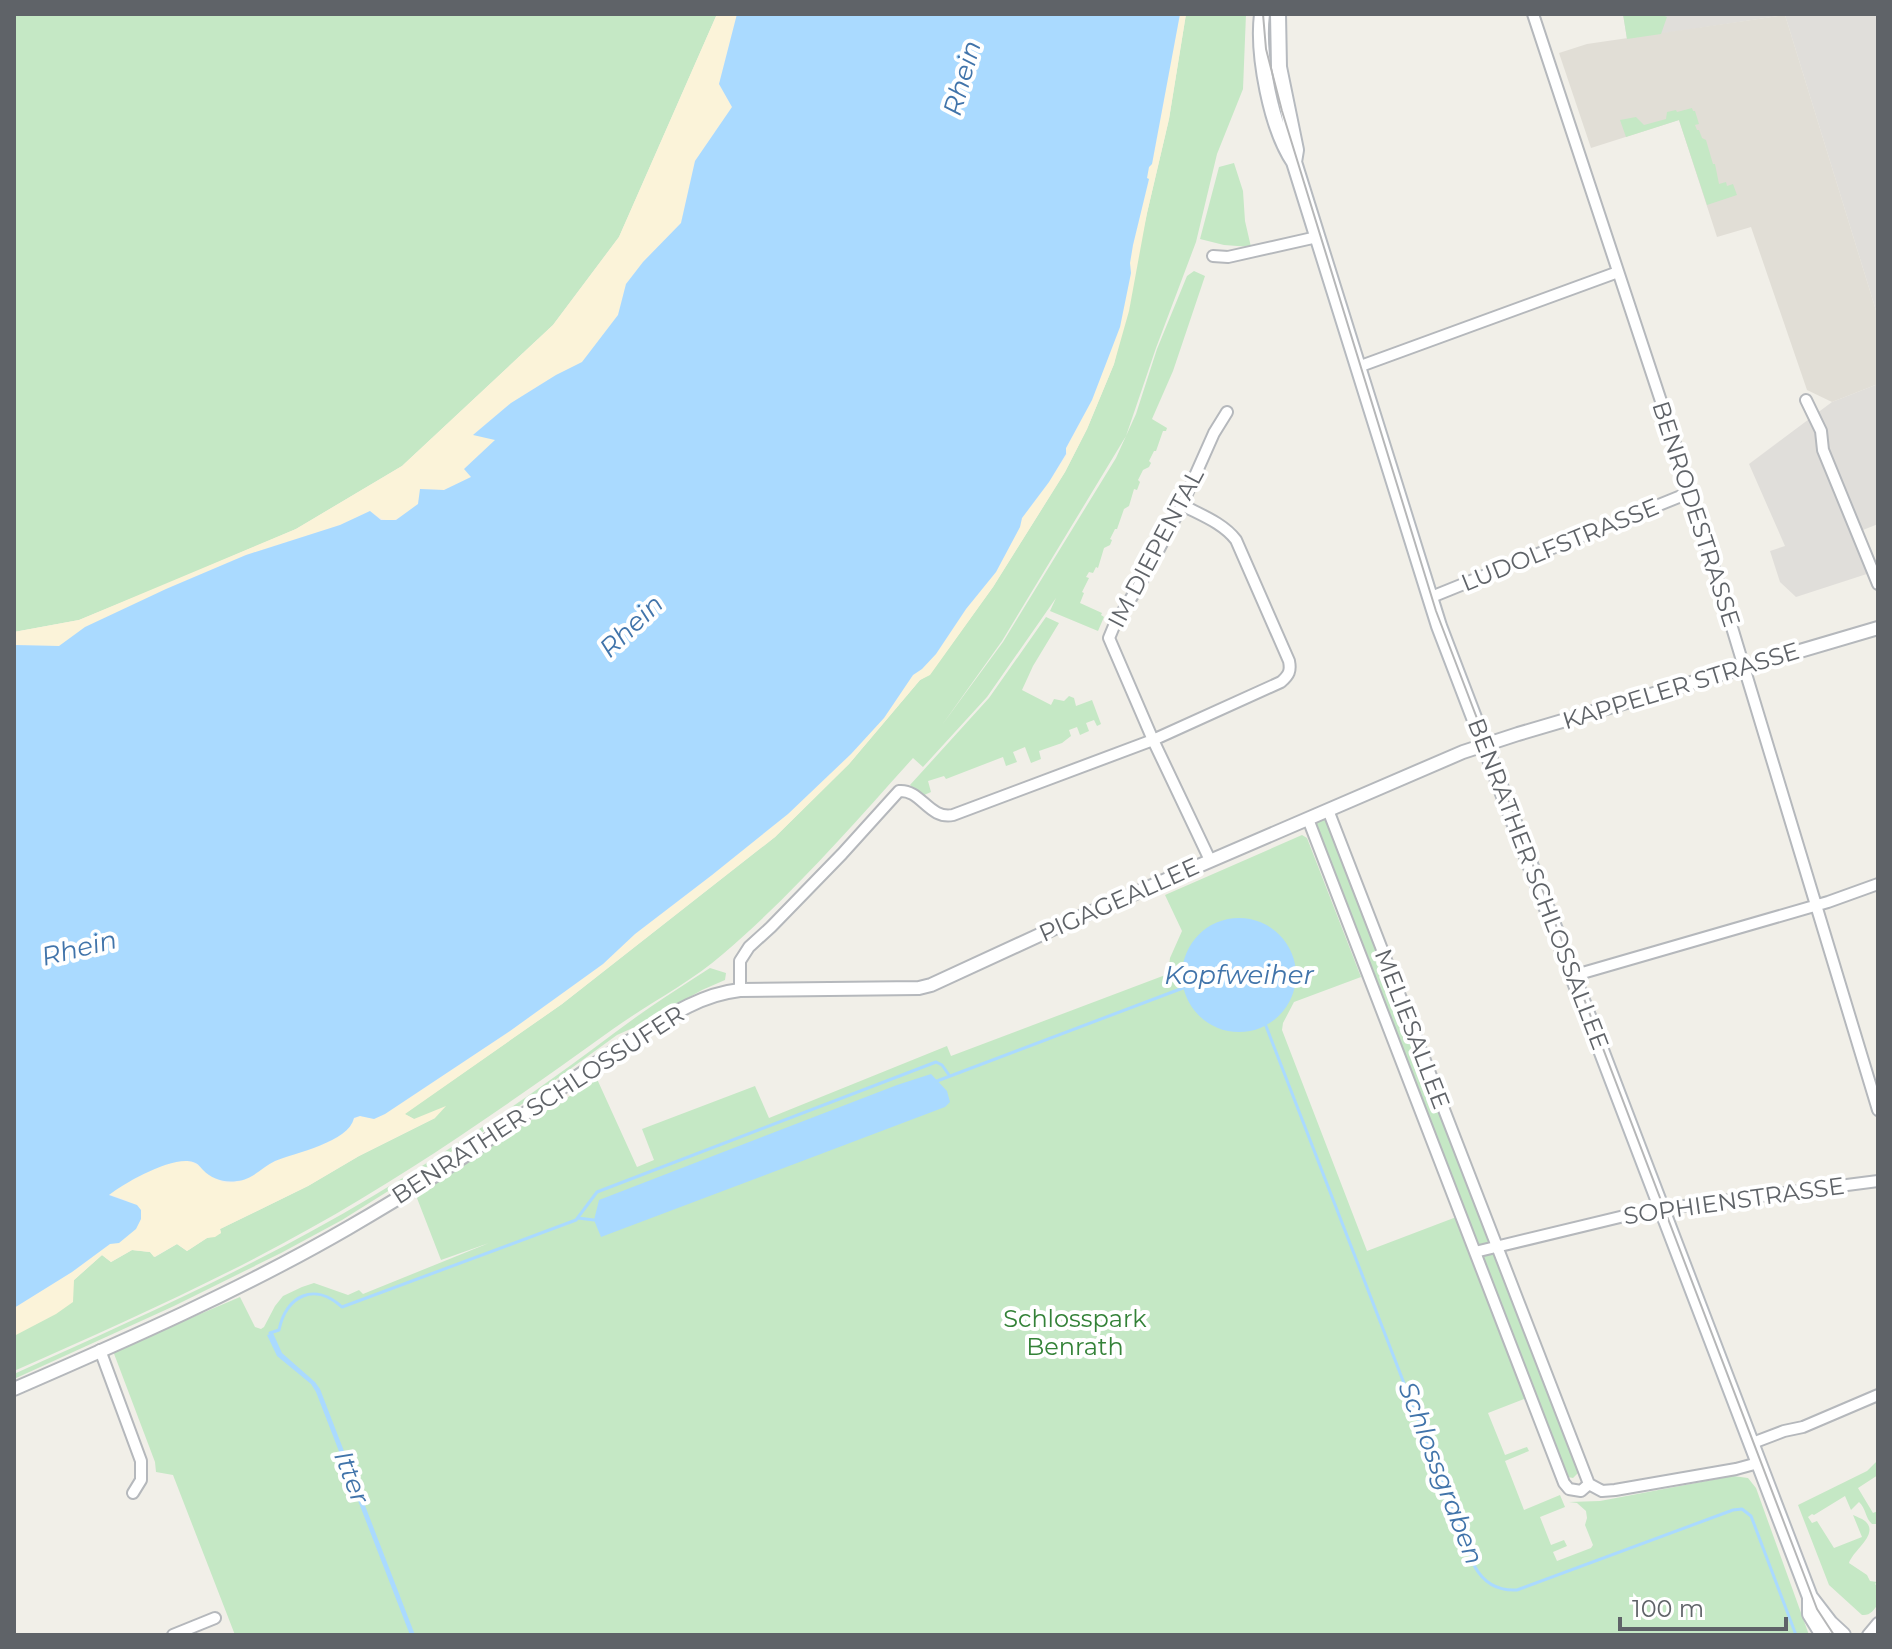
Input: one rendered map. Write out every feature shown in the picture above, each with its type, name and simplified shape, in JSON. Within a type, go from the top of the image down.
[{"type":"main road","name":"BENRATHER SCHLOSSALLEE","points":[[1261,20],[1265,78],[1285,148],[1294,162],[1429,598],[1810,1597],[1843,1635]]},
{"type":"main road","name":"BENRATHER SCHLOSSALLEE","points":[[1277,20],[1279,67],[1296,150],[1294,162]]},
{"type":"main road","name":"BENRATHER SCHLOSSALLEE","points":[[1810,1597],[1810,1614],[1823,1635]]},
{"type":"street","name":"BENRODESTRASSE","points":[[1533,14],[1691,492],[1878,1110]]},
{"type":"street","points":[[1213,256],[1228,257],[1317,237]]},
{"type":"street","points":[[1358,367],[1618,272]]},
{"type":"street","points":[[1806,400],[1821,431],[1823,450],[1878,584]]},
{"type":"street","name":"IM DIEPENTAL","points":[[1210,860],[1109,638],[1182,505],[1214,433],[1227,412]]},
{"type":"street","name":"LUDOLFSTRASSE","points":[[1429,598],[1691,492]]},
{"type":"street","points":[[740,990],[740,961],[749,947],[842,854],[899,791],[912,793],[944,817],[1153,740],[1281,682],[1291,671],[1289,661],[1236,540],[1215,522],[1182,505]]},
{"type":"street","name":"KAPPELER STRASSE","points":[[1484,745],[1878,628]]},
{"type":"street","name":"PIGAGEALLEE","points":[[740,990],[919,988],[931,985],[1210,860],[1484,745]]},
{"type":"street","name":"MELIESALLEE","points":[[1328,810],[1589,1484],[1602,1491],[1615,1490],[1758,1463]]},
{"type":"street","name":"MELIESALLEE","points":[[1308,819],[1564,1483],[1569,1489],[1581,1491],[1589,1484]]},
{"type":"street","points":[[1572,976],[1878,884]]},
{"type":"street","name":"BENRATHER SCHLOSSUFER","points":[[14,1389],[262,1276],[317,1246],[493,1137],[647,1030],[700,1000],[718,993],[740,990]]},
{"type":"street","name":"SOPHIENSTRASSE","points":[[1497,1248],[1661,1208],[1878,1181]]},
{"type":"street","points":[[1475,1252],[1497,1248]]},
{"type":"street","points":[[100,1350],[143,1469],[133,1493]]},
{"type":"street","points":[[1750,1444],[1803,1427],[1878,1395]]},
{"type":"street","points":[[173,1635],[215,1618]]},
{"type":"street","points":[[1868,1635],[1878,1623]]},
{"type":"shaded area","points":[[1623,14],[1878,14],[1878,317],[1785,15],[1627,39]]},
{"type":"shaded area","points":[[1785,15],[1878,317],[1878,384],[1832,402],[1807,390],[1751,227],[1717,237],[1679,120],[1591,148],[1559,53],[1587,44]]},
{"type":"shaded area","points":[[1878,384],[1878,524],[1858,532],[1876,571],[1796,597],[1780,582],[1770,551],[1785,546],[1749,464],[1832,402]]},
{"type":"green space","points":[[14,14],[717,14],[619,237],[553,325],[402,466],[296,529],[79,620],[14,632]]},
{"type":"green space","points":[[1186,14],[1246,14],[1243,89],[1217,154],[1196,242],[1156,348],[1126,436],[1187,276],[1194,271],[1205,276],[1173,371],[1152,419],[1167,428],[1166,431],[1163,431],[1149,467],[1143,470],[1138,480],[1137,490],[1134,489],[1129,506],[1124,509],[1110,545],[1104,548],[1098,568],[1086,577],[1089,578],[1082,592],[1080,603],[1102,613],[1104,617],[1098,631],[1050,611],[1056,598],[987,697],[923,767],[913,758],[821,859],[723,954],[501,1108],[426,1159],[273,1249],[14,1371],[14,1328],[102,1255],[111,1262],[132,1250],[150,1252],[155,1257],[177,1244],[187,1251],[221,1233],[220,1229],[435,1118],[414,1119],[404,1114],[562,1004],[775,837],[849,764],[920,680],[930,674],[993,587],[1065,472],[1114,364],[1169,119]],"holes":[[[1126,436],[1116,458],[1003,642],[942,725],[1002,641]]]},
{"type":"green space","points":[[1623,14],[1659,14],[1667,17],[1661,34],[1627,39]]},
{"type":"green space","points":[[1692,108],[1699,124],[1695,125],[1697,130],[1706,140],[1715,164],[1719,184],[1733,184],[1737,195],[1707,205],[1679,120],[1626,137],[1620,120],[1636,117],[1644,125],[1666,119],[1667,112]]},
{"type":"green space","points":[[1234,163],[1243,191],[1251,247],[1200,239],[1219,167]]},
{"type":"green space","points":[[1046,617],[1059,623],[1022,690],[1051,705],[1054,699],[1064,701],[1069,696],[1074,698],[1076,706],[1092,700],[1101,724],[1097,726],[1094,720],[1086,723],[1089,731],[1080,735],[1077,727],[1069,730],[1071,736],[1062,743],[1039,751],[1041,759],[1031,763],[1025,747],[1013,752],[1017,762],[1006,766],[1003,757],[946,779],[944,776],[928,781],[931,792],[922,796],[910,785],[989,698]]},
{"type":"green space","points":[[1325,818],[1579,1468],[1573,1478],[1565,1475],[1315,824]]},
{"type":"green space","name":"Schlosspark Benrath","points":[[1302,835],[1307,838],[1361,977],[1294,1002],[1282,1030],[1367,1251],[1459,1216],[1529,1397],[1488,1413],[1505,1455],[1527,1447],[1529,1451],[1505,1461],[1524,1510],[1560,1495],[1565,1507],[1540,1517],[1551,1545],[1564,1540],[1567,1546],[1553,1552],[1557,1561],[1593,1545],[1585,1525],[1586,1511],[1577,1503],[1569,1502],[1600,1501],[1733,1476],[1748,1478],[1756,1488],[1809,1635],[235,1635],[173,1475],[156,1472],[155,1462],[113,1351],[240,1297],[255,1327],[261,1329],[283,1296],[302,1287],[314,1283],[348,1295],[359,1290],[363,1294],[489,1243],[441,1260],[415,1193],[597,1079],[637,1167],[654,1160],[642,1129],[755,1086],[769,1118],[947,1046],[951,1056],[1168,974],[1170,958],[1182,931],[1165,895]]},
{"type":"green space","points":[[710,968],[726,973],[725,980],[617,1035],[489,1128],[342,1220],[174,1306],[14,1379],[14,1374],[241,1268],[373,1196],[504,1113],[636,1017]]},
{"type":"green space","points":[[1878,1460],[1878,1475],[1858,1488],[1873,1513],[1878,1511],[1878,1524],[1870,1522],[1859,1502],[1851,1510],[1845,1496],[1808,1517],[1812,1523],[1817,1521],[1834,1548],[1862,1537],[1853,1515],[1869,1526],[1868,1537],[1849,1563],[1867,1575],[1870,1581],[1877,1582],[1878,1604],[1870,1614],[1862,1615],[1829,1585],[1798,1505],[1867,1471]]},
{"type":"sand","points":[[717,14],[737,14],[719,84],[732,107],[695,161],[681,223],[626,284],[618,315],[582,363],[511,403],[474,434],[496,439],[465,468],[471,477],[444,490],[421,489],[418,504],[395,520],[384,519],[370,511],[340,525],[246,555],[166,589],[59,646],[14,645],[14,632],[79,620],[296,529],[402,466],[553,325],[619,237]]},
{"type":"sand","points":[[1180,14],[1186,14],[1169,119],[1129,311],[1114,364],[1065,472],[993,587],[930,675],[920,680],[849,764],[775,837],[562,1004],[405,1114],[414,1119],[446,1106],[435,1118],[220,1229],[221,1233],[215,1237],[207,1238],[187,1251],[177,1244],[154,1257],[150,1252],[132,1250],[111,1262],[102,1255],[74,1280],[73,1302],[14,1336],[14,1308],[110,1244],[128,1201],[108,1194],[152,1170],[181,1161],[193,1162],[224,1182],[238,1182],[275,1161],[320,1146],[342,1134],[360,1116],[374,1119],[385,1114],[510,1031],[603,964],[635,934],[788,814],[884,718],[913,675],[936,654],[996,572],[1022,518],[1067,454],[1066,449],[1092,400],[1120,327],[1131,273],[1133,245],[1149,180]]},
{"type":"water","name":"Rhein","points":[[737,14],[1180,14],[1149,179],[1133,245],[1131,273],[1120,327],[1092,400],[1066,448],[1066,454],[1022,518],[996,572],[936,654],[913,675],[884,718],[851,754],[788,814],[635,934],[603,964],[510,1031],[385,1114],[374,1119],[354,1118],[342,1134],[332,1140],[275,1161],[242,1180],[218,1180],[197,1164],[184,1161],[149,1171],[116,1190],[109,1195],[137,1205],[141,1210],[136,1229],[119,1243],[110,1244],[14,1308],[14,645],[59,646],[85,627],[246,555],[340,525],[370,511],[381,520],[396,520],[418,504],[420,489],[444,490],[471,477],[464,469],[495,440],[473,435],[511,403],[582,362],[618,315],[626,284],[681,223],[695,161],[732,107],[719,84]]},
{"type":"water","name":"Kopfweiher","points":[[1239,918],[1261,922],[1279,935],[1292,953],[1296,975],[1292,997],[1279,1015],[1261,1028],[1239,1032],[1217,1028],[1199,1015],[1186,997],[1182,975],[1186,953],[1199,935],[1217,922]]},
{"type":"water","points":[[931,1074],[947,1091],[950,1102],[945,1107],[601,1237],[594,1220],[599,1200]]},
{"type":"water","name":"Itter","points":[[273,1333],[282,1353],[320,1389],[415,1635],[410,1635],[316,1392],[311,1384],[277,1356],[267,1335]]},
{"type":"waterway","points":[[937,1081],[1183,988]]},
{"type":"waterway","name":"Schlossgraben","points":[[1266,1026],[1475,1567],[1483,1577],[1492,1585],[1517,1590],[1742,1509],[1751,1516],[1796,1635]]},
{"type":"waterway","points":[[270,1333],[279,1330],[288,1308],[303,1296],[322,1295],[342,1307],[576,1220],[597,1192],[936,1062],[949,1075]]},
{"type":"waterway","points":[[578,1218],[594,1220]]},
{"type":"tram line","points":[[1263,14],[1266,49],[1282,111],[1436,611],[1817,1609],[1834,1635]]}]
